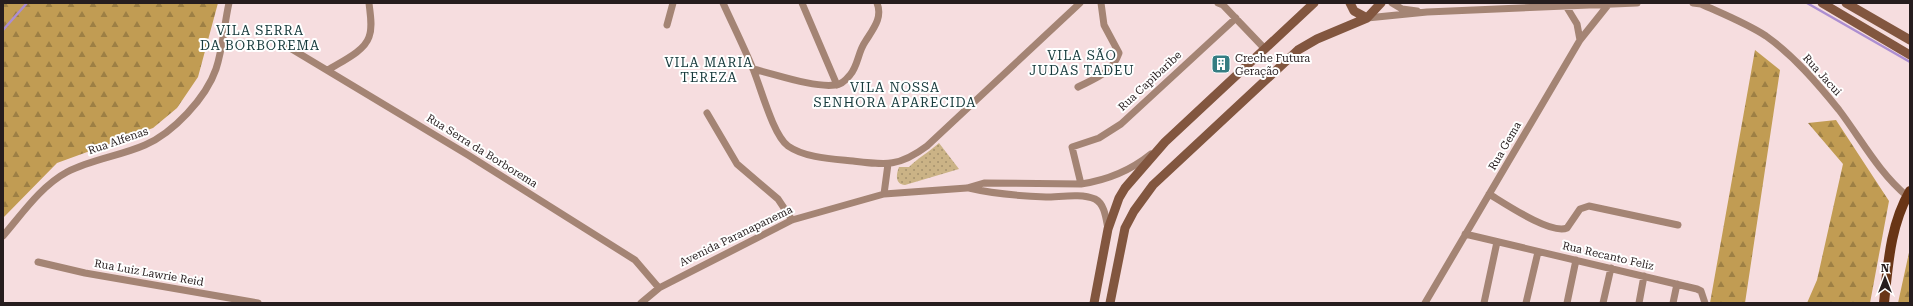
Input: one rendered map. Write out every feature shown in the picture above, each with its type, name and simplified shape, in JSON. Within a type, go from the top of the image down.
[{"type":"main road","points":[[1884,303],[1890,246],[1908,194]]},
{"type":"street","name":"Rua Alfenas","points":[[3,236],[46,188],[67,172],[91,161],[144,146],[170,130],[185,115],[207,87],[216,69],[229,3]]},
{"type":"street","points":[[328,70],[359,50],[366,43],[370,30],[369,3]]},
{"type":"street","points":[[667,25],[673,3]]},
{"type":"street","points":[[723,3],[753,69],[776,130],[781,138],[790,147],[818,156],[888,164],[905,160],[927,146],[1080,3]]},
{"type":"street","points":[[802,3],[836,85]]},
{"type":"street","points":[[753,69],[812,83],[836,85],[844,81],[855,68],[862,46],[879,18],[880,12],[877,3]]},
{"type":"street","points":[[1078,87],[1106,73],[1115,63],[1119,53],[1104,24],[1101,3]]},
{"type":"street","name":"Avenida Paranapanema","points":[[641,303],[659,288],[792,220],[884,194],[966,188],[984,183],[1081,184],[1106,179],[1122,173],[1133,167],[1165,142],[1314,3]]},
{"type":"street","points":[[1350,3],[1354,11],[1366,18]]},
{"type":"street","points":[[1366,18],[1381,3]]},
{"type":"street","points":[[1392,3],[1402,9],[1427,12]]},
{"type":"street","points":[[1110,303],[1121,242],[1130,218],[1153,185],[1298,50],[1323,36],[1366,18],[1427,12],[1637,3]]},
{"type":"street","name":"Rua Jacui","points":[[1693,3],[1700,4],[1747,25],[1767,37],[1788,54],[1812,78],[1839,110],[1891,182],[1908,194]]},
{"type":"street","points":[[1822,3],[1910,55]]},
{"type":"street","points":[[1846,3],[1910,40]]},
{"type":"street","points":[[1222,4],[1265,49]]},
{"type":"street","name":"Rua Gema","points":[[1425,303],[1580,40],[1608,5]]},
{"type":"street","points":[[1566,6],[1576,24],[1580,40]]},
{"type":"street","name":"Rua Capibaribe","points":[[1081,184],[1072,147],[1099,138],[1121,124],[1236,18]]},
{"type":"street","name":"Rua Serra da Borborema","points":[[285,45],[555,209],[635,260],[659,288]]},
{"type":"street","points":[[707,113],[737,164],[778,199],[792,220]]},
{"type":"street","points":[[1094,303],[1108,229],[1114,209],[1122,193],[1141,168],[1165,142]]},
{"type":"street","points":[[884,194],[888,164]]},
{"type":"street","name":"Avenida Paranapanema","points":[[966,188],[985,192],[1029,196],[1078,197],[1095,199],[1103,207],[1108,229]]},
{"type":"street","points":[[1490,194],[1535,220],[1562,229],[1567,228],[1580,209],[1588,206],[1678,225]]},
{"type":"street","name":"Rua Recanto Feliz","points":[[1465,234],[1678,284],[1701,291],[1705,303]]},
{"type":"street","points":[[1484,303],[1497,242]]},
{"type":"street","points":[[1526,303],[1538,252]]},
{"type":"street","points":[[1567,303],[1576,260]]},
{"type":"street","name":"Rua Luiz Lawrie Reid","points":[[38,262],[85,274],[258,303]]},
{"type":"street","points":[[1603,303],[1610,268]]},
{"type":"street","points":[[1639,303],[1644,276]]},
{"type":"street","points":[[1673,303],[1678,284]]},
{"type":"green space","points":[[3,3],[218,3],[198,77],[177,108],[153,128],[57,163],[3,218]]},
{"type":"green space","points":[[1755,50],[1780,70],[1745,303],[1710,303]]},
{"type":"green space","points":[[1836,120],[1889,201],[1870,303],[1807,303],[1817,280],[1843,164],[1808,123]]},
{"type":"green space","points":[[1910,248],[1910,303],[1898,303]]},
{"type":"shaded area","points":[[939,143],[959,169],[905,185],[899,183],[897,173],[899,167],[909,167]]},
{"type":"waterway","points":[[3,30],[27,3]]},
{"type":"waterway","points":[[1807,3],[1910,62]]},
{"type":"place","name":"Creche Futura Geração","points":[[1221,64]]},
{"type":"district","name":"VILA SERRA DA BORBOREMA","points":[[260,38]]},
{"type":"district","name":"VILA SÃO JUDAS TADEU","points":[[1082,62]]},
{"type":"district","name":"VILA MARIA TEREZA","points":[[709,70]]},
{"type":"district","name":"VILA NOSSA SENHORA APARECIDA","points":[[895,94]]}]
